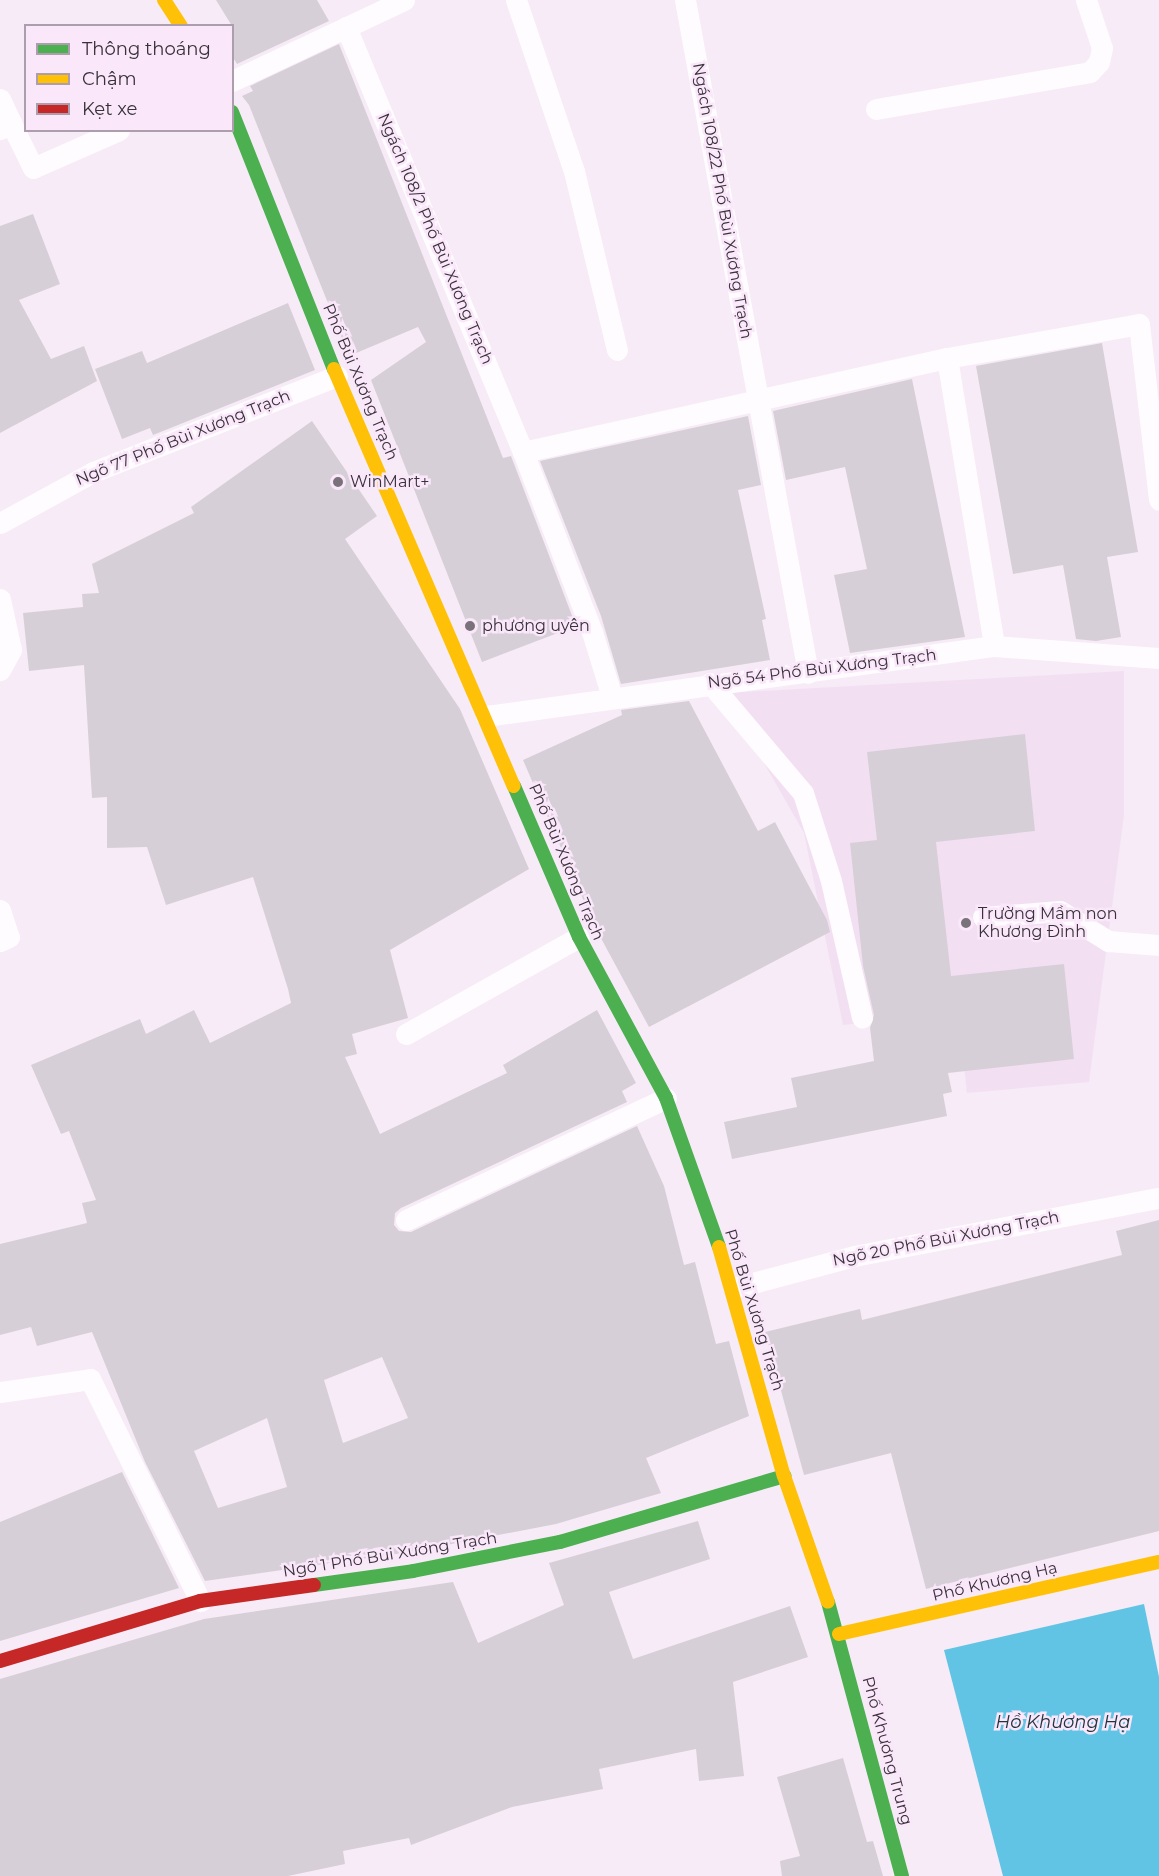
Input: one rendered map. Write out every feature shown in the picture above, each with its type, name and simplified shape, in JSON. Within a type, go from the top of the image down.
[{"type":"street","points":[[164,0],[181,24]]},
{"type":"street","name":"Phố Bùi Xương Trạch","points":[[234,116],[337,376],[486,716],[579,937],[666,1098],[734,1288],[784,1476],[839,1634]]},
{"type":"street","name":"Ngõ 1 Phố Bùi Xương Trạch","points":[[0,1661],[200,1601],[413,1571],[560,1542],[784,1476]]},
{"type":"street","name":"Phố Khương Hạ","points":[[839,1634],[1159,1562]]},
{"type":"street","name":"Phố Khương Trung","points":[[839,1634],[902,1876]]},
{"type":"lane","points":[[234,80],[404,0]]},
{"type":"lane","points":[[516,0],[574,171],[617,350]]},
{"type":"lane","name":"Ngách 108/22 Phố Bùi Xương Trạch","points":[[685,0],[808,673]]},
{"type":"lane","points":[[876,109],[1090,72],[1099,62],[1102,48],[1086,0]]},
{"type":"lane","name":"Ngách 108/2 Phố Bùi Xương Trạch","points":[[346,27],[523,452],[592,632],[612,697]]},
{"type":"lane","points":[[0,99],[6,126],[33,168],[114,132]]},
{"type":"lane","points":[[523,452],[759,402],[947,357],[1139,324],[1159,500]]},
{"type":"lane","points":[[947,357],[994,646]]},
{"type":"lane","name":"Ngõ 77 Phố Bùi Xương Trạch","points":[[0,523],[93,472],[337,376]]},
{"type":"lane","points":[[0,599],[11,650],[0,670]]},
{"type":"lane","name":"Ngõ 54 Phố Bùi Xương Trạch","points":[[486,716],[710,683],[808,673],[994,646],[1159,658]]},
{"type":"lane","points":[[710,683],[803,794],[831,881],[862,1018]]},
{"type":"lane","points":[[0,910],[9,937],[0,941]]},
{"type":"lane","points":[[983,917],[1060,911],[1108,941],[1159,945]]},
{"type":"lane","points":[[406,1034],[579,937]]},
{"type":"lane","points":[[406,1220],[666,1098]]},
{"type":"lane","name":"Ngõ 20 Phố Bùi Xương Trạch","points":[[734,1288],[854,1256],[1159,1198]]},
{"type":"lane","points":[[0,1392],[90,1379],[200,1601]]},
{"type":"shaded area","name":"Trường Mầm non Khương Đình","points":[[1124,671],[1124,815],[1089,1082],[967,1093],[958,1013],[843,1025],[804,833],[724,693]]},
{"type":"water","name":"Hồ Khương Hạ","points":[[1144,1604],[1159,1677],[1159,1876],[1003,1876],[944,1650]]},
{"type":"building","points":[[216,0],[317,0],[329,21],[237,64],[234,59],[234,24],[231,24]]},
{"type":"building","points":[[339,44],[503,458],[511,456],[576,626],[482,662],[371,380],[426,342],[418,327],[349,356],[249,105],[242,96],[253,91],[250,86]]},
{"type":"building","points":[[33,214],[60,284],[19,300],[51,359],[84,346],[97,381],[0,433],[0,226]]},
{"type":"building","points":[[288,303],[315,370],[153,435],[150,428],[122,439],[95,369],[142,351],[147,363]]},
{"type":"building","points":[[1102,343],[1138,552],[1107,557],[1121,637],[1096,641],[1076,639],[1063,565],[1013,574],[976,366]]},
{"type":"building","points":[[912,379],[965,637],[850,653],[834,575],[867,569],[845,467],[786,480],[773,411]]},
{"type":"building","points":[[748,416],[761,485],[738,490],[766,619],[762,620],[770,660],[621,684],[601,616],[540,461]]},
{"type":"building","points":[[312,421],[377,516],[345,539],[460,709],[529,869],[390,950],[408,1018],[352,1034],[357,1054],[345,1057],[380,1134],[507,1073],[503,1065],[597,1010],[636,1083],[622,1091],[627,1102],[401,1208],[395,1213],[394,1225],[399,1231],[411,1232],[637,1126],[664,1186],[684,1265],[695,1262],[716,1344],[729,1341],[749,1416],[646,1458],[661,1493],[556,1524],[410,1552],[205,1581],[145,1462],[92,1332],[37,1346],[31,1327],[0,1335],[0,1244],[87,1223],[82,1203],[96,1200],[69,1131],[61,1134],[31,1065],[140,1019],[146,1034],[194,1010],[210,1043],[291,1003],[253,877],[166,905],[147,847],[107,848],[107,797],[92,798],[84,665],[29,671],[23,613],[83,607],[82,594],[99,593],[92,564],[194,513],[191,507]],"holes":[[[382,1357],[408,1418],[343,1443],[324,1380]],[[267,1418],[287,1487],[218,1508],[194,1451]]]},
{"type":"building","points":[[689,701],[758,831],[775,822],[827,920],[830,932],[649,1027],[596,929],[523,760],[622,715],[621,710]]},
{"type":"building","points":[[1025,734],[1035,831],[936,842],[951,976],[1064,964],[1074,1059],[948,1073],[952,1092],[943,1094],[947,1116],[732,1159],[724,1122],[797,1107],[791,1078],[874,1061],[870,1028],[874,1015],[863,966],[850,843],[877,840],[867,752]]},
{"type":"building","points":[[1159,1220],[1159,1531],[926,1589],[891,1453],[804,1475],[765,1332],[860,1309],[862,1320],[1122,1255],[1116,1231]]},
{"type":"building","points":[[122,1472],[179,1588],[0,1641],[0,1522]]},
{"type":"building","points":[[698,1521],[710,1559],[609,1592],[633,1659],[790,1606],[808,1657],[733,1682],[744,1776],[699,1781],[696,1749],[599,1769],[603,1789],[512,1807],[411,1845],[409,1838],[343,1851],[345,1864],[288,1876],[0,1876],[0,1679],[204,1619],[453,1582],[478,1643],[564,1605],[549,1563]]},
{"type":"building","points":[[843,1758],[867,1842],[873,1841],[883,1876],[782,1876],[780,1861],[800,1856],[777,1777]]},
{"type":"traffic: fast","points":[[234,117],[334,369]]},
{"type":"traffic: fast","points":[[514,786],[579,937],[666,1098],[719,1247]]},
{"type":"traffic: fast","points":[[314,1585],[413,1571],[560,1542],[784,1476]]},
{"type":"traffic: fast","points":[[828,1602],[902,1876]]},
{"type":"traffic: slow","points":[[164,0],[180,24]]},
{"type":"traffic: slow","points":[[334,369],[514,786]]},
{"type":"traffic: slow","points":[[719,1247],[784,1476],[828,1602]]},
{"type":"traffic: slow","points":[[839,1634],[1159,1562]]},
{"type":"traffic: jam","points":[[0,1661],[200,1601],[314,1585]]},
{"type":"place","name":"WinMart+","points":[[338,482]]},
{"type":"place","name":"phương uyên","points":[[470,626]]},
{"type":"place","name":"Trường Mầm non Khương Đình","points":[[966,923]]}]
